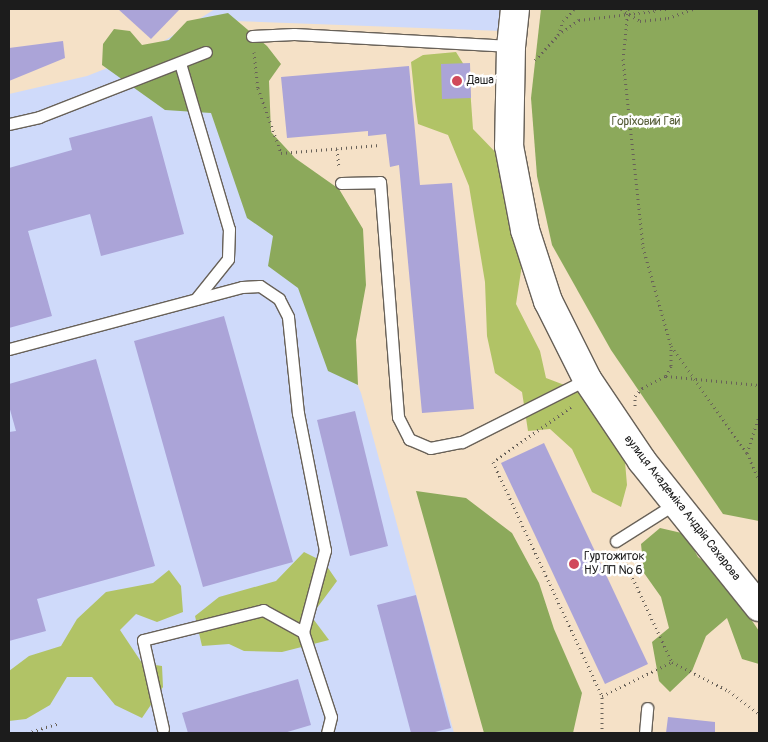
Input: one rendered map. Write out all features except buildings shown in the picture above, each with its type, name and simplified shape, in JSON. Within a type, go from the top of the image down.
[{"type":"street","name":"вулиця Академіка Андрія Сахарова","points":[[515,9],[520,51],[509,146],[525,230],[548,300],[584,390],[759,607]]},
{"type":"lane","points":[[252,36],[294,34],[520,51]]},
{"type":"lane","points":[[9,124],[39,117],[206,52]]},
{"type":"lane","points":[[180,63],[229,229],[228,259],[196,299]]},
{"type":"lane","points":[[341,184],[380,182],[398,418],[409,439],[430,448],[462,442],[584,390]]},
{"type":"lane","points":[[9,350],[242,287],[260,286],[279,299],[288,317],[298,414],[325,550],[304,632],[331,717],[327,733]]},
{"type":"lane","points":[[616,541],[676,503]]},
{"type":"lane","points":[[163,729],[143,640],[263,610],[304,632]]},
{"type":"lane","points":[[645,733],[647,708]]},
{"type":"path","points":[[558,35],[563,21],[574,9]]},
{"type":"path","points":[[621,9],[640,21],[668,18],[693,9]]},
{"type":"path","points":[[628,9],[623,59],[643,247],[671,346],[671,366],[666,376]]},
{"type":"path","points":[[520,51],[529,66],[558,35],[579,20],[666,9]]},
{"type":"path","points":[[252,36],[258,88],[281,153],[380,145]]},
{"type":"path","points":[[671,346],[748,453],[759,480]]},
{"type":"path","points":[[635,406],[635,396],[642,388],[666,376],[694,377],[759,385]]},
{"type":"path","points":[[584,390],[492,462],[602,696],[602,733]]},
{"type":"path","points":[[630,398],[640,413]]},
{"type":"path","points":[[748,453],[759,417]]},
{"type":"path","points":[[616,541],[672,662],[729,691],[759,714]]},
{"type":"path","points":[[602,696],[672,662]]},
{"type":"path","points":[[27,733],[59,723]]},
{"type":"shaded area","points":[[215,9],[505,9],[502,31],[235,21],[260,161],[361,393],[454,733],[9,733],[9,94],[87,76],[143,54]]},
{"type":"green space","name":"Горіховий Гай","points":[[541,9],[759,9],[759,521],[723,514],[611,350],[552,245],[537,176],[531,98]]},
{"type":"green space","points":[[228,13],[267,46],[281,64],[269,81],[271,132],[295,158],[339,189],[363,229],[366,285],[356,340],[358,385],[328,371],[298,288],[268,266],[273,236],[247,218],[211,113],[165,110],[102,65],[103,44],[114,29],[130,31],[142,45],[169,40],[187,21]]},
{"type":"green space","points":[[456,52],[469,73],[473,129],[502,159],[523,258],[516,304],[540,351],[546,378],[583,392],[624,450],[627,485],[621,507],[592,492],[572,449],[550,429],[528,431],[522,392],[495,373],[487,336],[485,282],[469,186],[448,135],[418,124],[415,101],[411,62],[423,55]]},
{"type":"green space","points":[[416,491],[466,498],[512,533],[539,583],[554,629],[582,693],[573,733],[484,733]]},
{"type":"green space","points":[[660,528],[686,534],[698,557],[721,575],[759,631],[759,664],[742,659],[727,618],[706,636],[692,671],[670,692],[659,681],[652,642],[669,628],[661,597],[644,573],[641,544]]},
{"type":"green space","points":[[304,552],[324,562],[337,581],[311,616],[329,640],[282,652],[244,651],[229,644],[202,646],[195,616],[219,597],[276,581]]},
{"type":"green space","points":[[169,570],[181,586],[183,612],[157,622],[136,614],[120,630],[142,663],[162,666],[163,687],[142,718],[115,705],[92,677],[67,677],[50,705],[26,719],[9,721],[9,671],[29,656],[61,646],[77,619],[106,592],[153,583]]},
{"type":"place","name":"Даша","points":[[457,81]]},
{"type":"place","name":"Гуртожиток НУ ЛП № 6","points":[[574,564]]}]
